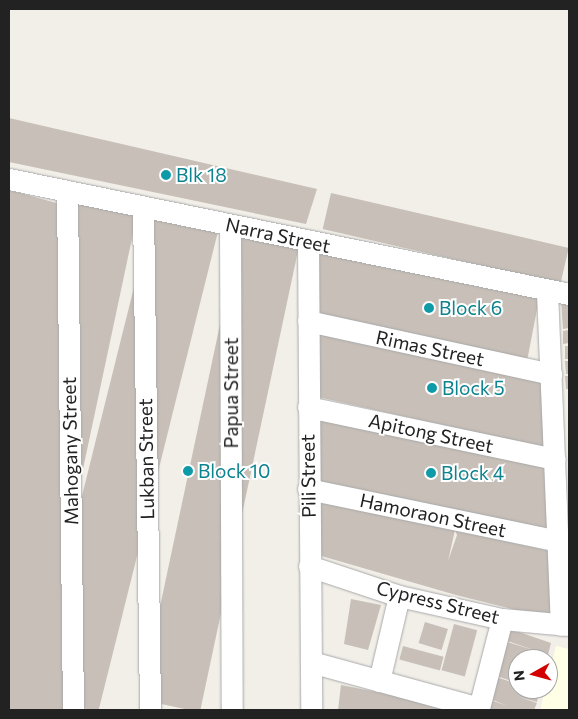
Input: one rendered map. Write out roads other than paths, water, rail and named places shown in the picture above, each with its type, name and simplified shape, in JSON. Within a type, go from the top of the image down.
[{"type":"street","name":"Narra Street","points":[[9,179],[547,292],[569,294]]},
{"type":"street","name":"Mahogany Street","points":[[67,192],[73,710]]},
{"type":"street","name":"Lukban Street","points":[[143,208],[150,710]]},
{"type":"street","name":"Papua Street","points":[[230,225],[232,710]]},
{"type":"street","name":"Pili Street","points":[[308,241],[308,489],[311,710]]},
{"type":"street","points":[[547,292],[565,625]]},
{"type":"street","name":"Rimas Street","points":[[308,321],[551,374]]},
{"type":"street","name":"Apitong Street","points":[[308,407],[555,459]]},
{"type":"street","name":"Hamoraon Street","points":[[308,489],[559,541]]},
{"type":"street","name":"Cypress Street","points":[[310,566],[399,596],[502,619],[565,625]]},
{"type":"street","points":[[379,681],[399,596]]},
{"type":"street","points":[[311,662],[479,709],[502,619]]},
{"type":"place","name":"Blk 18","points":[[166,175]]},
{"type":"place","name":"Block 6","points":[[429,308]]},
{"type":"place","name":"Block 5","points":[[432,388]]},
{"type":"place","name":"Block 10","points":[[188,471]]},
{"type":"place","name":"Block 4","points":[[431,473]]}]
